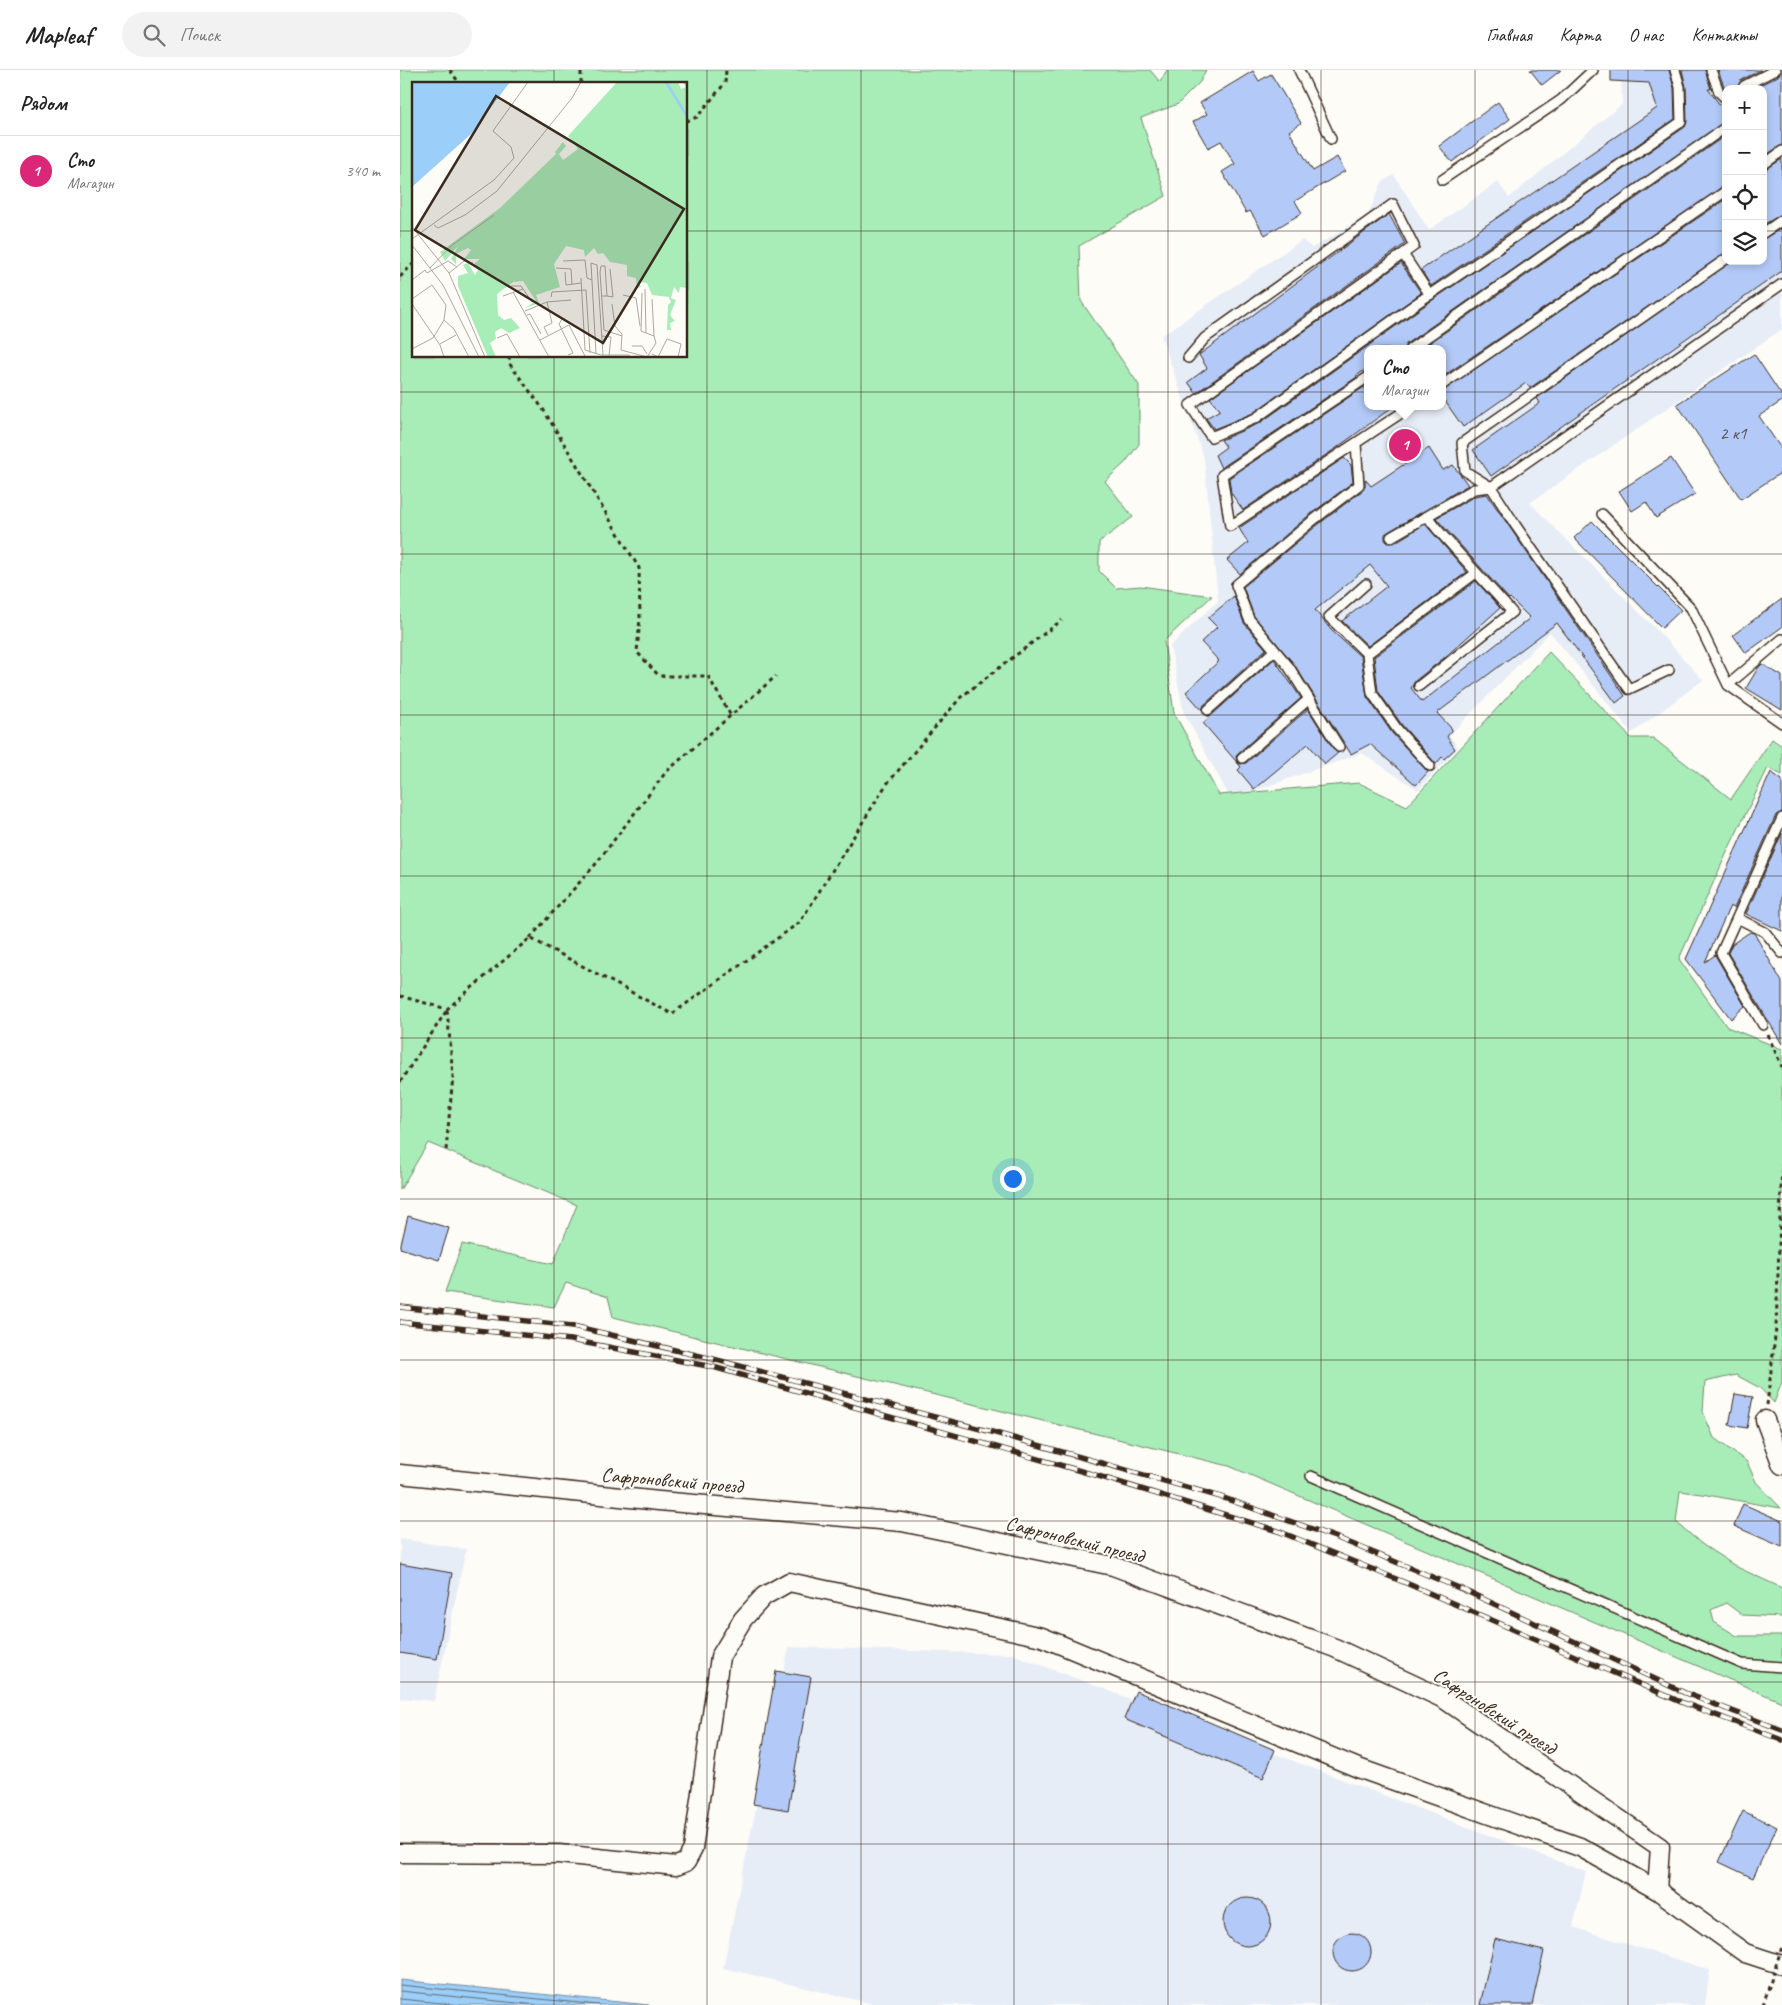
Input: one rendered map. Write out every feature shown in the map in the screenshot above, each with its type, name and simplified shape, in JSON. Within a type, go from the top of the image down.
[{"type":"street","points":[[1765,1420],[1782,1465]]},
{"type":"street","name":"Сафроновский проезд","points":[[400,1474],[659,1501],[902,1522],[1113,1566],[1335,1648],[1444,1699],[1660,1847],[1657,1890]]},
{"type":"street","points":[[400,1853],[559,1854],[676,1866],[686,1862],[693,1849],[720,1657],[743,1619],[764,1596],[789,1582],[1042,1637],[1358,1768],[1580,1847],[1657,1890],[1745,1953],[1782,1965]]},
{"type":"lane","points":[[1299,70],[1331,140]]},
{"type":"lane","points":[[1442,180],[1561,100],[1593,70]]},
{"type":"lane","points":[[1188,358],[1205,338],[1393,204],[1414,246],[1190,405],[1211,437],[1256,418],[1681,122],[1680,87],[1675,70]]},
{"type":"lane","points":[[1711,70],[1719,92],[1722,95]]},
{"type":"lane","points":[[1746,85],[1775,70]]},
{"type":"lane","points":[[1416,345],[1722,129]]},
{"type":"lane","points":[[1767,162],[1782,152]]},
{"type":"lane","points":[[1446,382],[1722,194]]},
{"type":"lane","points":[[1767,230],[1782,220]]},
{"type":"lane","points":[[1403,254],[1430,295]]},
{"type":"lane","points":[[1669,670],[1629,689],[1491,487],[1465,471],[1462,443],[1722,262]]},
{"type":"lane","points":[[1391,537],[1474,489],[1491,487],[1782,284]]},
{"type":"lane","points":[[1364,380],[1222,475],[1230,526],[1406,410]]},
{"type":"lane","points":[[1339,747],[1290,667],[1248,619],[1236,585],[1311,522],[1359,485],[1356,444]]},
{"type":"lane","points":[[1602,514],[1691,608],[1728,685],[1782,723]]},
{"type":"lane","points":[[1419,686],[1512,612],[1427,516]]},
{"type":"lane","points":[[1367,654],[1476,573]]},
{"type":"lane","points":[[1366,584],[1329,617],[1367,654],[1372,693],[1397,729],[1430,766]]},
{"type":"lane","points":[[1728,685],[1782,639]]},
{"type":"lane","points":[[1208,710],[1275,650]]},
{"type":"lane","points":[[1242,758],[1308,699]]},
{"type":"lane","points":[[1763,1025],[1722,952],[1782,818]]},
{"type":"lane","points":[[1737,918],[1765,932],[1781,948]]},
{"type":"lane","points":[[1311,1476],[1742,1664],[1782,1667]]},
{"type":"path","points":[[450,70],[459,82]]},
{"type":"path","points":[[688,120],[698,117],[726,83],[726,70]]},
{"type":"path","points":[[400,277],[412,265]]},
{"type":"path","points":[[509,358],[509,363],[543,409],[639,568],[640,618],[637,652],[659,676],[708,676],[731,716]]},
{"type":"path","points":[[530,938],[672,1014],[800,922],[886,785],[961,697],[1062,620]]},
{"type":"path","points":[[400,1082],[447,1009],[530,938],[594,865],[666,772],[776,676]]},
{"type":"path","points":[[400,996],[447,1009]]},
{"type":"path","points":[[446,1150],[453,1076],[447,1009]]},
{"type":"path","points":[[1763,1025],[1782,1067]]},
{"type":"path","points":[[1765,1420],[1776,1328],[1782,1164]]},
{"type":"path","points":[[1763,2005],[1782,1947]]},
{"type":"shaded area","points":[[1621,70],[1782,70],[1782,329],[1530,503],[1657,630],[1703,680],[1632,733],[1550,632],[1450,735],[1458,748],[1418,790],[1362,753],[1254,791],[1228,794],[1184,713],[1170,646],[1218,601],[1204,458],[1161,336],[1302,240],[1312,248],[1368,215],[1382,182],[1394,175],[1429,230],[1498,182],[1509,198],[1622,104]]},
{"type":"shaded area","points":[[400,1539],[466,1549],[434,1701],[400,1698]]},
{"type":"shaded area","points":[[789,1647],[1012,1654],[1586,1872],[1573,1927],[1710,1970],[1705,2005],[877,2005],[723,1968]]},
{"type":"green space","points":[[400,70],[1150,70],[1160,82],[1167,70],[1206,70],[1200,82],[1178,104],[1141,118],[1166,196],[1079,246],[1081,301],[1139,385],[1139,444],[1125,463],[1105,481],[1133,517],[1099,542],[1099,571],[1116,588],[1141,586],[1212,596],[1164,641],[1174,713],[1219,795],[1359,783],[1407,806],[1549,652],[1631,738],[1653,738],[1731,799],[1772,739],[1782,746],[1782,775],[1768,768],[1728,850],[1679,959],[1727,1027],[1782,1049],[1782,1382],[1774,1403],[1760,1388],[1736,1375],[1705,1382],[1703,1412],[1714,1438],[1747,1462],[1756,1482],[1781,1508],[1680,1491],[1676,1522],[1703,1545],[1737,1567],[1782,1588],[1782,1617],[1742,1615],[1726,1603],[1711,1610],[1714,1622],[1737,1636],[1782,1636],[1782,1702],[1229,1466],[613,1317],[608,1297],[566,1283],[554,1307],[445,1292],[462,1244],[553,1264],[577,1205],[428,1143],[400,1190]]},
{"type":"water","points":[[400,1980],[649,2005],[400,2005]]},
{"type":"building","points":[[1530,70],[1561,70],[1542,85]]},
{"type":"building","points":[[1611,70],[1669,70],[1674,88],[1675,119],[1431,286],[1421,270],[1657,108],[1649,83],[1611,81]]},
{"type":"building","points":[[1682,70],[1705,70],[1711,89],[1708,89],[1722,108],[1722,124],[1406,345],[1369,345],[1685,127],[1687,122],[1686,87]]},
{"type":"building","points":[[1718,70],[1761,70],[1741,80],[1739,85],[1724,85]]},
{"type":"building","points":[[1782,70],[1782,145],[1767,154],[1767,85],[1760,85],[1778,76]]},
{"type":"building","points":[[1253,71],[1259,81],[1271,74],[1301,123],[1289,131],[1313,171],[1337,157],[1345,171],[1295,201],[1302,213],[1265,235],[1250,211],[1246,213],[1222,172],[1235,164],[1221,141],[1208,148],[1193,122],[1207,114],[1200,103]]},
{"type":"building","points":[[1498,102],[1510,119],[1452,162],[1439,146]]},
{"type":"building","points":[[1722,138],[1722,188],[1446,374],[1446,345],[1427,345]]},
{"type":"building","points":[[1782,159],[1782,214],[1767,223],[1767,175],[1767,168]]},
{"type":"building","points":[[1722,202],[1722,256],[1530,388],[1526,383],[1463,427],[1446,403],[1446,388]]},
{"type":"building","points":[[1389,214],[1405,244],[1196,393],[1188,382],[1207,368],[1199,355]]},
{"type":"building","points":[[1782,228],[1782,271],[1491,476],[1473,450],[1540,403],[1537,398],[1726,265],[1767,265],[1767,237]]},
{"type":"building","points":[[1401,263],[1421,293],[1253,413],[1214,429],[1206,418],[1220,410],[1210,398]]},
{"type":"building","points":[[1364,349],[1364,371],[1357,377],[1221,468],[1215,455],[1226,447],[1221,440],[1260,423]]},
{"type":"building","points":[[1754,354],[1782,396],[1782,401],[1759,416],[1782,450],[1782,472],[1741,499],[1677,404]]},
{"type":"building","points":[[1364,387],[1364,410],[1389,410],[1335,449],[1243,510],[1231,493],[1229,478]]},
{"type":"building","points":[[1429,448],[1443,470],[1453,465],[1468,485],[1388,532],[1385,534],[1385,540],[1388,543],[1394,543],[1425,524],[1467,572],[1368,646],[1342,621],[1387,586],[1370,565],[1315,610],[1331,630],[1361,657],[1367,697],[1392,733],[1428,772],[1416,785],[1370,744],[1351,754],[1294,664],[1254,616],[1243,587],[1363,490],[1365,479],[1371,486]]},
{"type":"building","points":[[1344,458],[1351,465],[1353,482],[1307,517],[1240,574],[1227,560],[1248,543],[1239,528]]},
{"type":"building","points":[[1671,458],[1695,494],[1656,518],[1646,502],[1632,511],[1619,491]]},
{"type":"building","points":[[1487,494],[1625,696],[1616,703],[1557,623],[1437,713],[1452,729],[1447,737],[1455,749],[1444,759],[1442,757],[1436,764],[1402,725],[1378,691],[1374,657],[1476,581],[1500,608],[1415,681],[1411,688],[1422,702],[1530,618],[1509,599],[1436,518],[1475,496]]},
{"type":"building","points":[[1592,521],[1681,610],[1662,628],[1574,538]]},
{"type":"building","points":[[1234,596],[1244,623],[1266,649],[1204,705],[1202,710],[1186,692],[1219,661],[1201,642],[1217,627],[1208,618]]},
{"type":"building","points":[[1782,599],[1782,627],[1746,653],[1733,635]]},
{"type":"building","points":[[1274,659],[1301,698],[1238,753],[1236,756],[1237,762],[1240,764],[1246,763],[1308,709],[1334,750],[1338,753],[1325,764],[1308,744],[1254,789],[1238,770],[1241,767],[1203,723],[1209,718],[1208,716],[1212,715]]},
{"type":"building","points":[[1762,664],[1782,676],[1782,710],[1746,688]]},
{"type":"building","points":[[1771,772],[1782,780],[1782,812],[1776,815],[1734,908],[1730,906],[1705,962],[1715,955],[1745,1006],[1731,1019],[1686,959]]},
{"type":"building","points":[[1782,833],[1782,931],[1746,914]]},
{"type":"building","points":[[1750,932],[1754,933],[1782,982],[1782,1044],[1728,953],[1732,944]]},
{"type":"building","points":[[408,1216],[449,1228],[439,1260],[400,1248]]},
{"type":"building","points":[[1735,1394],[1753,1397],[1747,1428],[1729,1425]]},
{"type":"building","points":[[1743,1504],[1782,1521],[1782,1547],[1734,1526]]},
{"type":"building","points":[[400,1564],[452,1573],[437,1659],[400,1653]]},
{"type":"building","points":[[776,1671],[811,1677],[788,1810],[753,1804]]},
{"type":"building","points":[[1136,1691],[1275,1750],[1263,1778],[1124,1719]]},
{"type":"building","points":[[1743,1811],[1777,1827],[1753,1878],[1719,1862]]},
{"type":"building","points":[[1242,1898],[1252,1898],[1264,1905],[1271,1917],[1271,1927],[1264,1939],[1252,1946],[1242,1946],[1234,1942],[1227,1935],[1223,1927],[1223,1917],[1227,1909],[1234,1902]]},
{"type":"building","points":[[1352,1933],[1366,1938],[1371,1952],[1366,1966],[1352,1971],[1338,1966],[1333,1952],[1338,1938]]},
{"type":"building","points":[[1495,1939],[1544,1951],[1532,2005],[1480,2005]]},
{"type":"railway","points":[[400,1307],[573,1326],[713,1359],[992,1432],[1221,1497],[1335,1537],[1464,1590],[1685,1693],[1782,1730]]},
{"type":"railway","points":[[400,1322],[571,1340],[713,1367],[1095,1475],[1278,1531],[1406,1583],[1681,1702],[1782,1740]]},
{"type":"place","name":"Сто","points":[[1405,445]]}]
